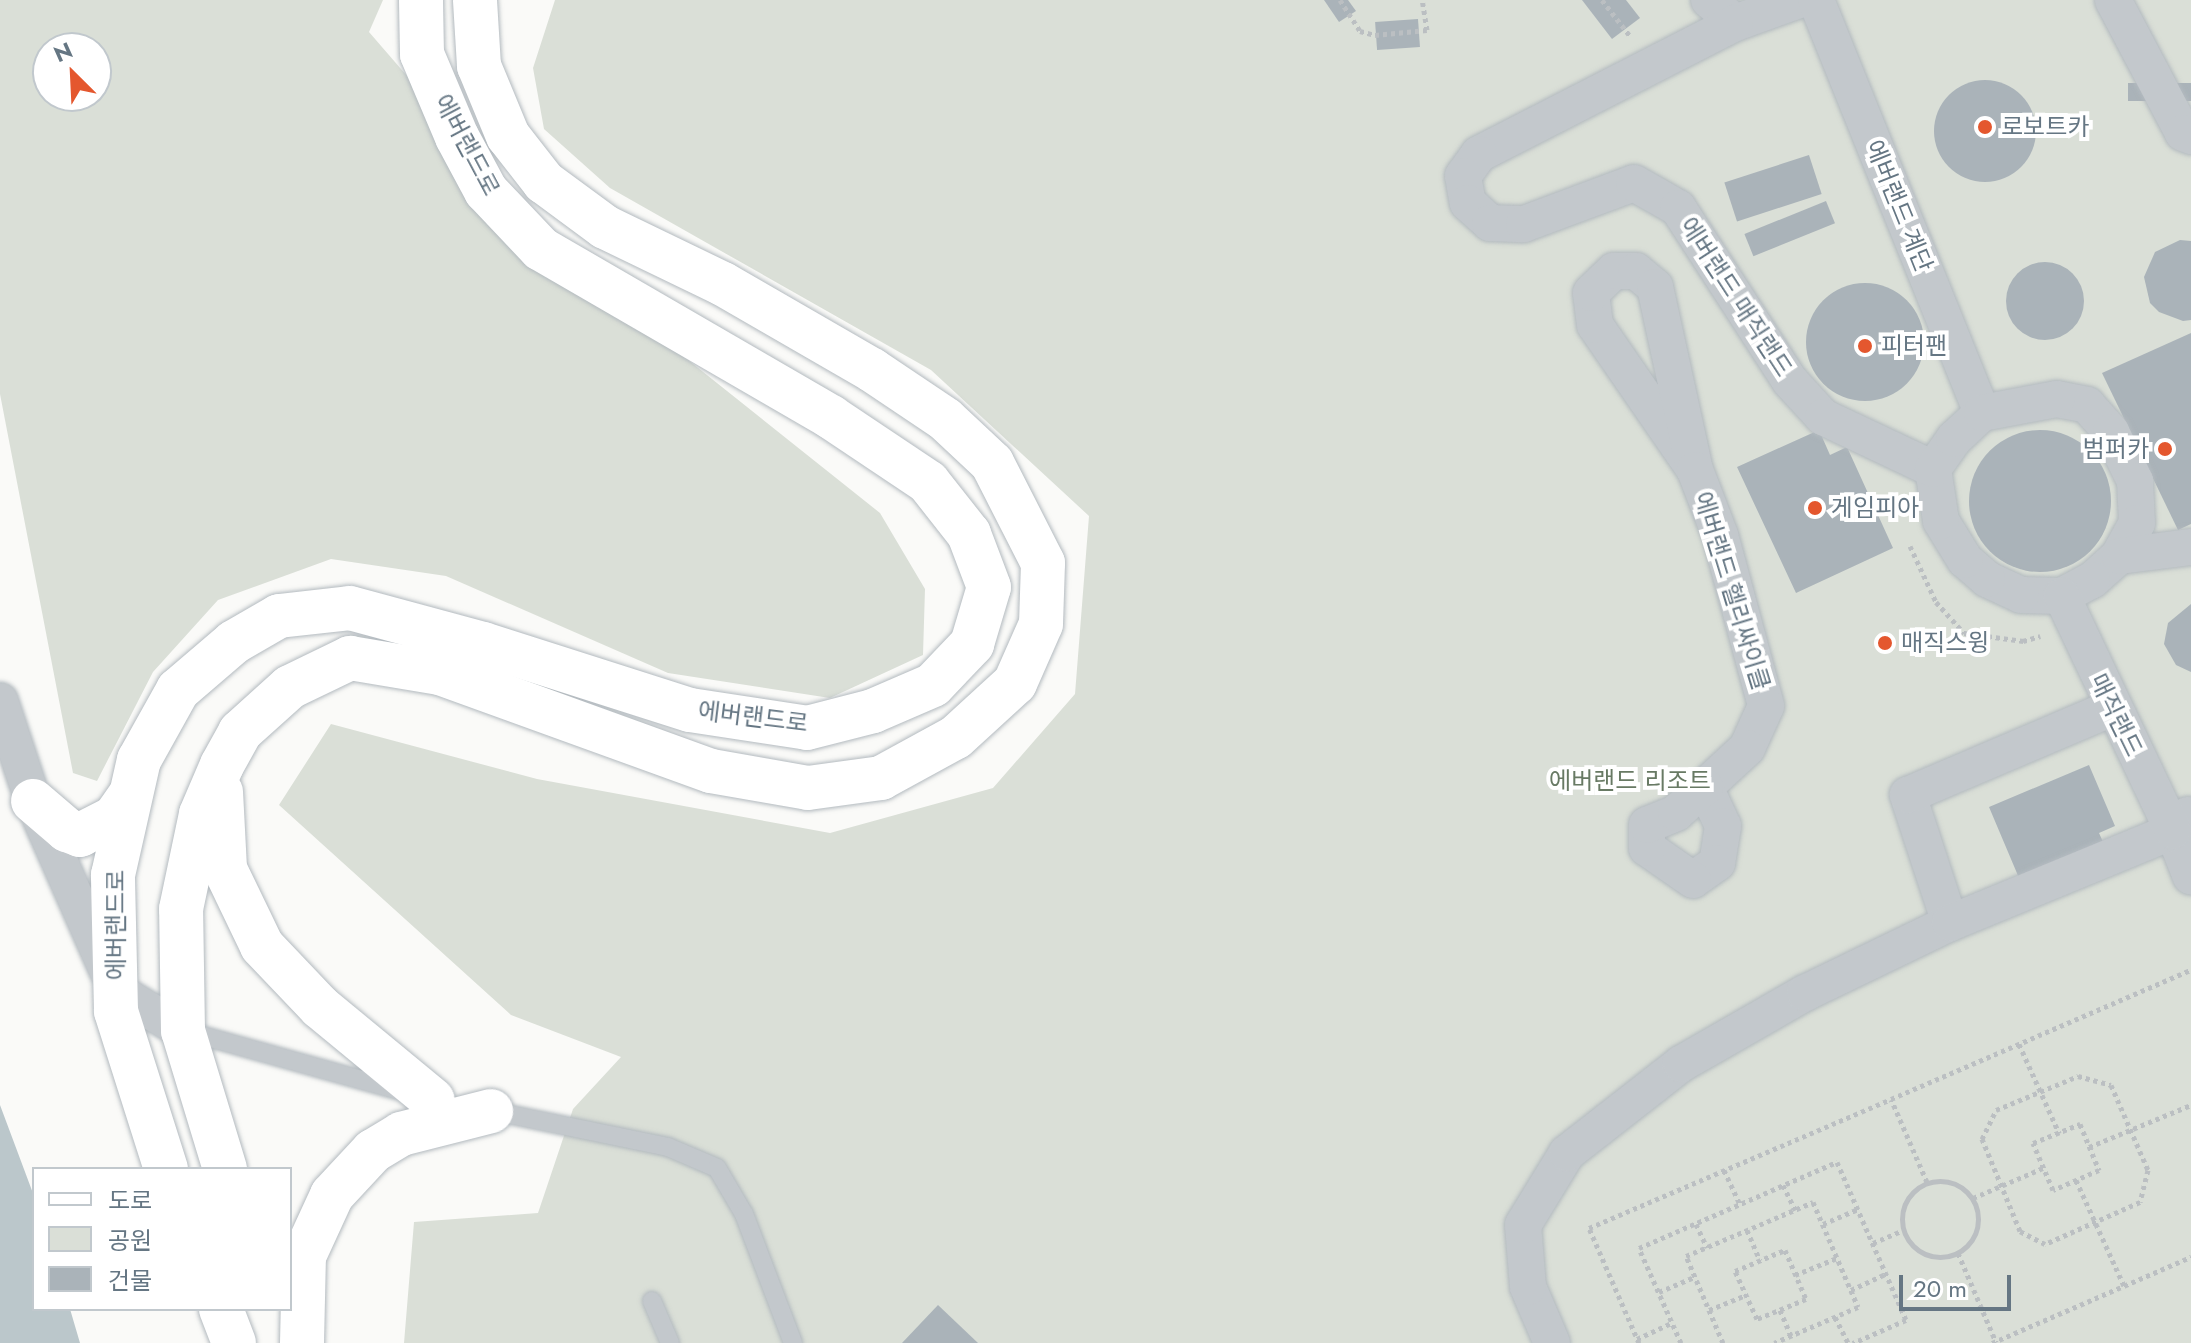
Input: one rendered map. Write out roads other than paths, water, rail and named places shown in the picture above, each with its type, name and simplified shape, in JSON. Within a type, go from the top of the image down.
[{"type":"street","name":"에버랜드로","points":[[165,1167],[116,1011],[113,875],[139,760],[178,690],[234,642],[279,616],[350,608],[483,644],[690,710],[807,728],[873,711],[933,685],[972,644],[989,587],[969,534],[928,482],[831,417],[541,249],[486,191],[422,54],[421,0]]},
{"type":"street","name":"에버랜드로","points":[[224,1167],[183,1031],[181,909],[195,838],[222,765],[240,732],[290,687],[350,658],[440,673],[711,771],[808,788],[881,778],[956,737],[1015,683],[1041,624],[1043,563],[992,463],[945,419],[872,370],[723,284],[605,227],[544,182],[508,136],[479,66],[475,0]]},
{"type":"street","points":[[1709,0],[1735,23]]},
{"type":"street","name":"에버랜드 매직랜드","points":[[1799,0],[1735,23],[1479,154],[1463,176],[1468,203],[1490,223],[1524,224],[1634,183],[1678,208],[1790,381],[1823,417],[1933,469]]},
{"type":"street","name":"에버랜드 계단","points":[[1816,0],[1982,413]]},
{"type":"street","points":[[2113,0],[2183,133],[2191,136]]},
{"type":"street","name":"에버랜드 헬리싸이클","points":[[1695,470],[1595,325],[1591,293],[1614,271],[1636,271],[1655,287],[1695,470],[1720,535],[1766,706],[1747,748],[1705,787]]},
{"type":"street","points":[[2057,399],[2087,405],[2111,432],[2135,481],[2137,523],[2120,556],[2092,580],[2062,596],[2021,595],[1987,579],[1965,560],[1941,521],[1933,469],[1954,439],[1982,413],[2057,399]]},
{"type":"street","points":[[2120,556],[2191,547]]},
{"type":"street","name":"매직랜드","points":[[2062,596],[2112,708],[2182,822],[2191,877]]},
{"type":"street","points":[[0,701],[33,801],[116,990],[183,1031]]},
{"type":"street","points":[[1950,923],[1908,795],[2112,708]]},
{"type":"street","points":[[222,765],[219,832],[225,869],[262,946],[320,1007],[433,1100]]},
{"type":"street","points":[[33,801],[67,830],[80,835],[114,818],[131,794]]},
{"type":"street","points":[[1552,1343],[1528,1287],[1523,1225],[1567,1153],[1681,1064],[1805,993],[1950,923],[2182,822]]},
{"type":"street","points":[[302,1343],[304,1256],[316,1223],[340,1184],[373,1151],[401,1134],[491,1111]]},
{"type":"street","points":[[222,1311],[234,1343]]},
{"type":"street","points":[[273,1311],[283,1343]]},
{"type":"lane","points":[[183,1031],[433,1100],[668,1147],[717,1168],[744,1214],[793,1343]]},
{"type":"lane","points":[[652,1301],[670,1343]]},
{"type":"place","name":"로보트카","points":[[1985,127]]},
{"type":"place","name":"피터팬","points":[[1865,346]]},
{"type":"place","name":"범퍼카","points":[[2165,449]]},
{"type":"place","name":"게임피아","points":[[1815,508]]},
{"type":"place","name":"매직스윙","points":[[1885,643]]},
{"type":"park label","name":"에버랜드 리조트","points":[[1630,781]]}]
